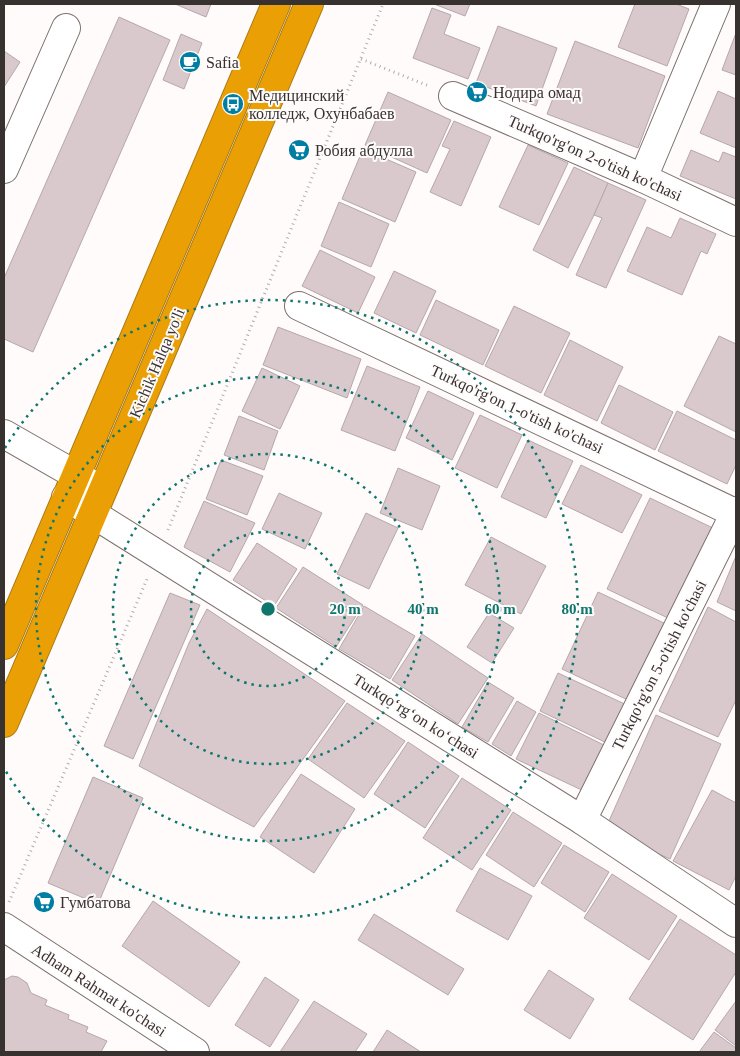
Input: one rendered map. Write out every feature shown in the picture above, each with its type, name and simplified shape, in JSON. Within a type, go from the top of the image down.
[{"type":"highway","name":"Kichik Halqa yo'li","points":[[4,645],[276,4]]},
{"type":"highway","name":"Kichik Halqa yo'li","points":[[4,723],[309,4]]},
{"type":"street","points":[[643,178],[716,4]]},
{"type":"street","points":[[4,169],[66,28]]},
{"type":"street","name":"Turkqo'rg'on 2-o'tish ko'chasi","points":[[453,96],[643,178],[736,222]]},
{"type":"street","name":"Turkqo'rg'on 1-o'tish ko'chasi","points":[[299,306],[736,512]]},
{"type":"street","name":"Turkqoʻrgʻon koʻchasi","points":[[4,434],[71,486],[98,502],[158,554],[582,820],[736,923]]},
{"type":"street","name":"Turkqo'rg'on 5-o'tish ko'chasi","points":[[582,820],[736,512]]},
{"type":"street","name":"Adham Rahmat ko'chasi","points":[[6,916],[195,1052]]},
{"type":"path","points":[[6,916],[194,468],[383,4]]},
{"type":"path","points":[[361,59],[453,96]]},
{"type":"building","points":[[175,4],[211,4],[206,17]]},
{"type":"building","points":[[434,4],[470,4],[465,16]]},
{"type":"building","points":[[635,4],[676,4],[689,9],[667,66],[618,47]]},
{"type":"building","points":[[432,8],[451,15],[444,34],[480,48],[468,79],[413,58]]},
{"type":"building","points":[[119,17],[170,40],[33,352],[4,339],[4,278]]},
{"type":"building","points":[[498,26],[557,48],[536,106],[476,83]]},
{"type":"building","points":[[736,33],[736,75],[722,70]]},
{"type":"building","points":[[181,34],[202,43],[184,89],[163,80]]},
{"type":"building","points":[[575,41],[665,76],[638,148],[547,114]]},
{"type":"building","points":[[4,51],[20,62],[4,87]]},
{"type":"building","points":[[718,91],[736,99],[736,148],[700,133]]},
{"type":"building","points":[[388,92],[451,120],[427,173],[365,145]]},
{"type":"building","points":[[454,121],[491,137],[461,206],[430,192],[450,149],[442,146]]},
{"type":"building","points":[[528,145],[568,163],[539,225],[499,207]]},
{"type":"building","points":[[363,149],[416,172],[395,222],[342,199]]},
{"type":"building","points":[[691,150],[719,162],[723,152],[736,157],[736,199],[680,176]]},
{"type":"building","points":[[574,167],[608,183],[568,268],[533,250]]},
{"type":"building","points":[[608,183],[646,200],[606,288],[576,275],[602,218],[594,215]]},
{"type":"building","points":[[339,202],[389,224],[371,267],[321,246]]},
{"type":"building","points":[[680,218],[716,234],[707,254],[701,251],[682,295],[627,271],[647,227],[671,238]]},
{"type":"building","points":[[320,250],[375,277],[358,313],[302,286]]},
{"type":"building","points":[[394,271],[436,291],[416,333],[374,313]]},
{"type":"building","points":[[436,300],[499,330],[483,365],[420,335]]},
{"type":"building","points":[[514,306],[570,333],[541,393],[485,366]]},
{"type":"building","points":[[278,327],[361,359],[347,398],[263,365]]},
{"type":"building","points":[[719,336],[736,344],[736,432],[684,406]]},
{"type":"building","points":[[570,340],[623,367],[597,421],[544,395]]},
{"type":"building","points":[[367,366],[420,387],[395,451],[341,430]]},
{"type":"building","points":[[262,368],[300,386],[280,429],[242,411]]},
{"type":"building","points":[[619,385],[673,412],[655,450],[601,423]]},
{"type":"building","points":[[428,391],[474,413],[452,460],[406,438]]},
{"type":"building","points":[[677,411],[736,440],[736,465],[727,484],[658,451]]},
{"type":"building","points":[[480,415],[522,435],[497,488],[455,468]]},
{"type":"building","points":[[239,416],[278,431],[264,470],[224,455]]},
{"type":"building","points":[[528,440],[573,461],[546,518],[501,497]]},
{"type":"building","points":[[221,460],[263,476],[247,515],[206,499]]},
{"type":"building","points":[[581,465],[642,495],[622,533],[562,504]]},
{"type":"building","points":[[398,468],[440,486],[422,530],[380,513]]},
{"type":"building","points":[[279,493],[322,513],[305,549],[262,529]]},
{"type":"building","points":[[650,498],[713,528],[670,619],[607,589]]},
{"type":"building","points":[[204,501],[255,523],[230,572],[184,547]]},
{"type":"building","points":[[366,513],[398,528],[369,589],[337,574]]},
{"type":"building","points":[[491,537],[546,566],[521,614],[465,585]]},
{"type":"building","points":[[257,543],[297,569],[274,606],[233,580]]},
{"type":"building","points":[[736,556],[736,611],[717,602]]},
{"type":"building","points":[[303,567],[363,605],[336,647],[276,608]]},
{"type":"building","points":[[598,592],[666,624],[630,701],[562,669]]},
{"type":"building","points":[[170,593],[200,605],[133,759],[104,746]]},
{"type":"building","points":[[364,606],[415,636],[390,679],[339,649]]},
{"type":"building","points":[[708,607],[736,622],[736,700],[718,737],[659,711]]},
{"type":"building","points":[[207,609],[345,701],[254,827],[139,766],[189,643]]},
{"type":"building","points":[[489,613],[514,628],[492,663],[467,647]]},
{"type":"building","points":[[422,634],[488,678],[458,724],[392,680]]},
{"type":"building","points":[[558,673],[629,706],[611,745],[540,711]]},
{"type":"building","points":[[488,682],[514,698],[488,742],[462,727]]},
{"type":"building","points":[[517,701],[536,712],[511,756],[492,744]]},
{"type":"building","points":[[347,703],[405,741],[364,798],[308,759]]},
{"type":"building","points":[[539,713],[610,748],[588,793],[516,759]]},
{"type":"building","points":[[656,715],[721,744],[670,859],[605,830]]},
{"type":"building","points":[[408,742],[459,776],[425,828],[374,794]]},
{"type":"building","points":[[301,774],[355,809],[314,873],[260,837]]},
{"type":"building","points":[[93,777],[143,798],[98,904],[48,883]]},
{"type":"building","points":[[462,778],[511,810],[472,870],[423,838]]},
{"type":"building","points":[[712,790],[736,803],[736,876],[729,890],[673,861]]},
{"type":"building","points":[[513,812],[562,843],[534,887],[486,855]]},
{"type":"building","points":[[564,845],[609,872],[585,912],[541,883]]},
{"type":"building","points":[[480,868],[532,896],[508,940],[456,911]]},
{"type":"building","points":[[612,874],[677,916],[649,960],[584,918]]},
{"type":"building","points":[[153,901],[240,962],[209,1007],[122,946]]},
{"type":"building","points":[[374,914],[464,969],[448,995],[358,940]]},
{"type":"building","points":[[680,919],[736,955],[736,972],[693,1040],[629,999]]},
{"type":"building","points":[[549,970],[594,999],[570,1039],[524,1010]]},
{"type":"building","points":[[12,976],[18,977],[27,983],[31,993],[47,1000],[45,1005],[69,1015],[68,1019],[88,1027],[86,1032],[107,1041],[101,1052],[4,1052],[4,980]]},
{"type":"building","points":[[265,977],[299,1000],[270,1047],[235,1025]]},
{"type":"building","points":[[314,1001],[367,1034],[355,1052],[280,1052]]},
{"type":"building","points":[[736,1001],[736,1046],[715,1030]]},
{"type":"building","points":[[387,1030],[421,1052],[373,1052]]},
{"type":"building","points":[[714,1032],[736,1048],[736,1052],[699,1052]]},
{"type":"place","name":"Safia","points":[[190,62]]},
{"type":"place","name":"Нодира омад","points":[[477,92]]},
{"type":"place","name":"Медицинский колледж, Охунбабаев","points":[[233,104]]},
{"type":"place","name":"Робия абдулла","points":[[299,150]]},
{"type":"place","name":"Гумбатова","points":[[44,902]]}]
